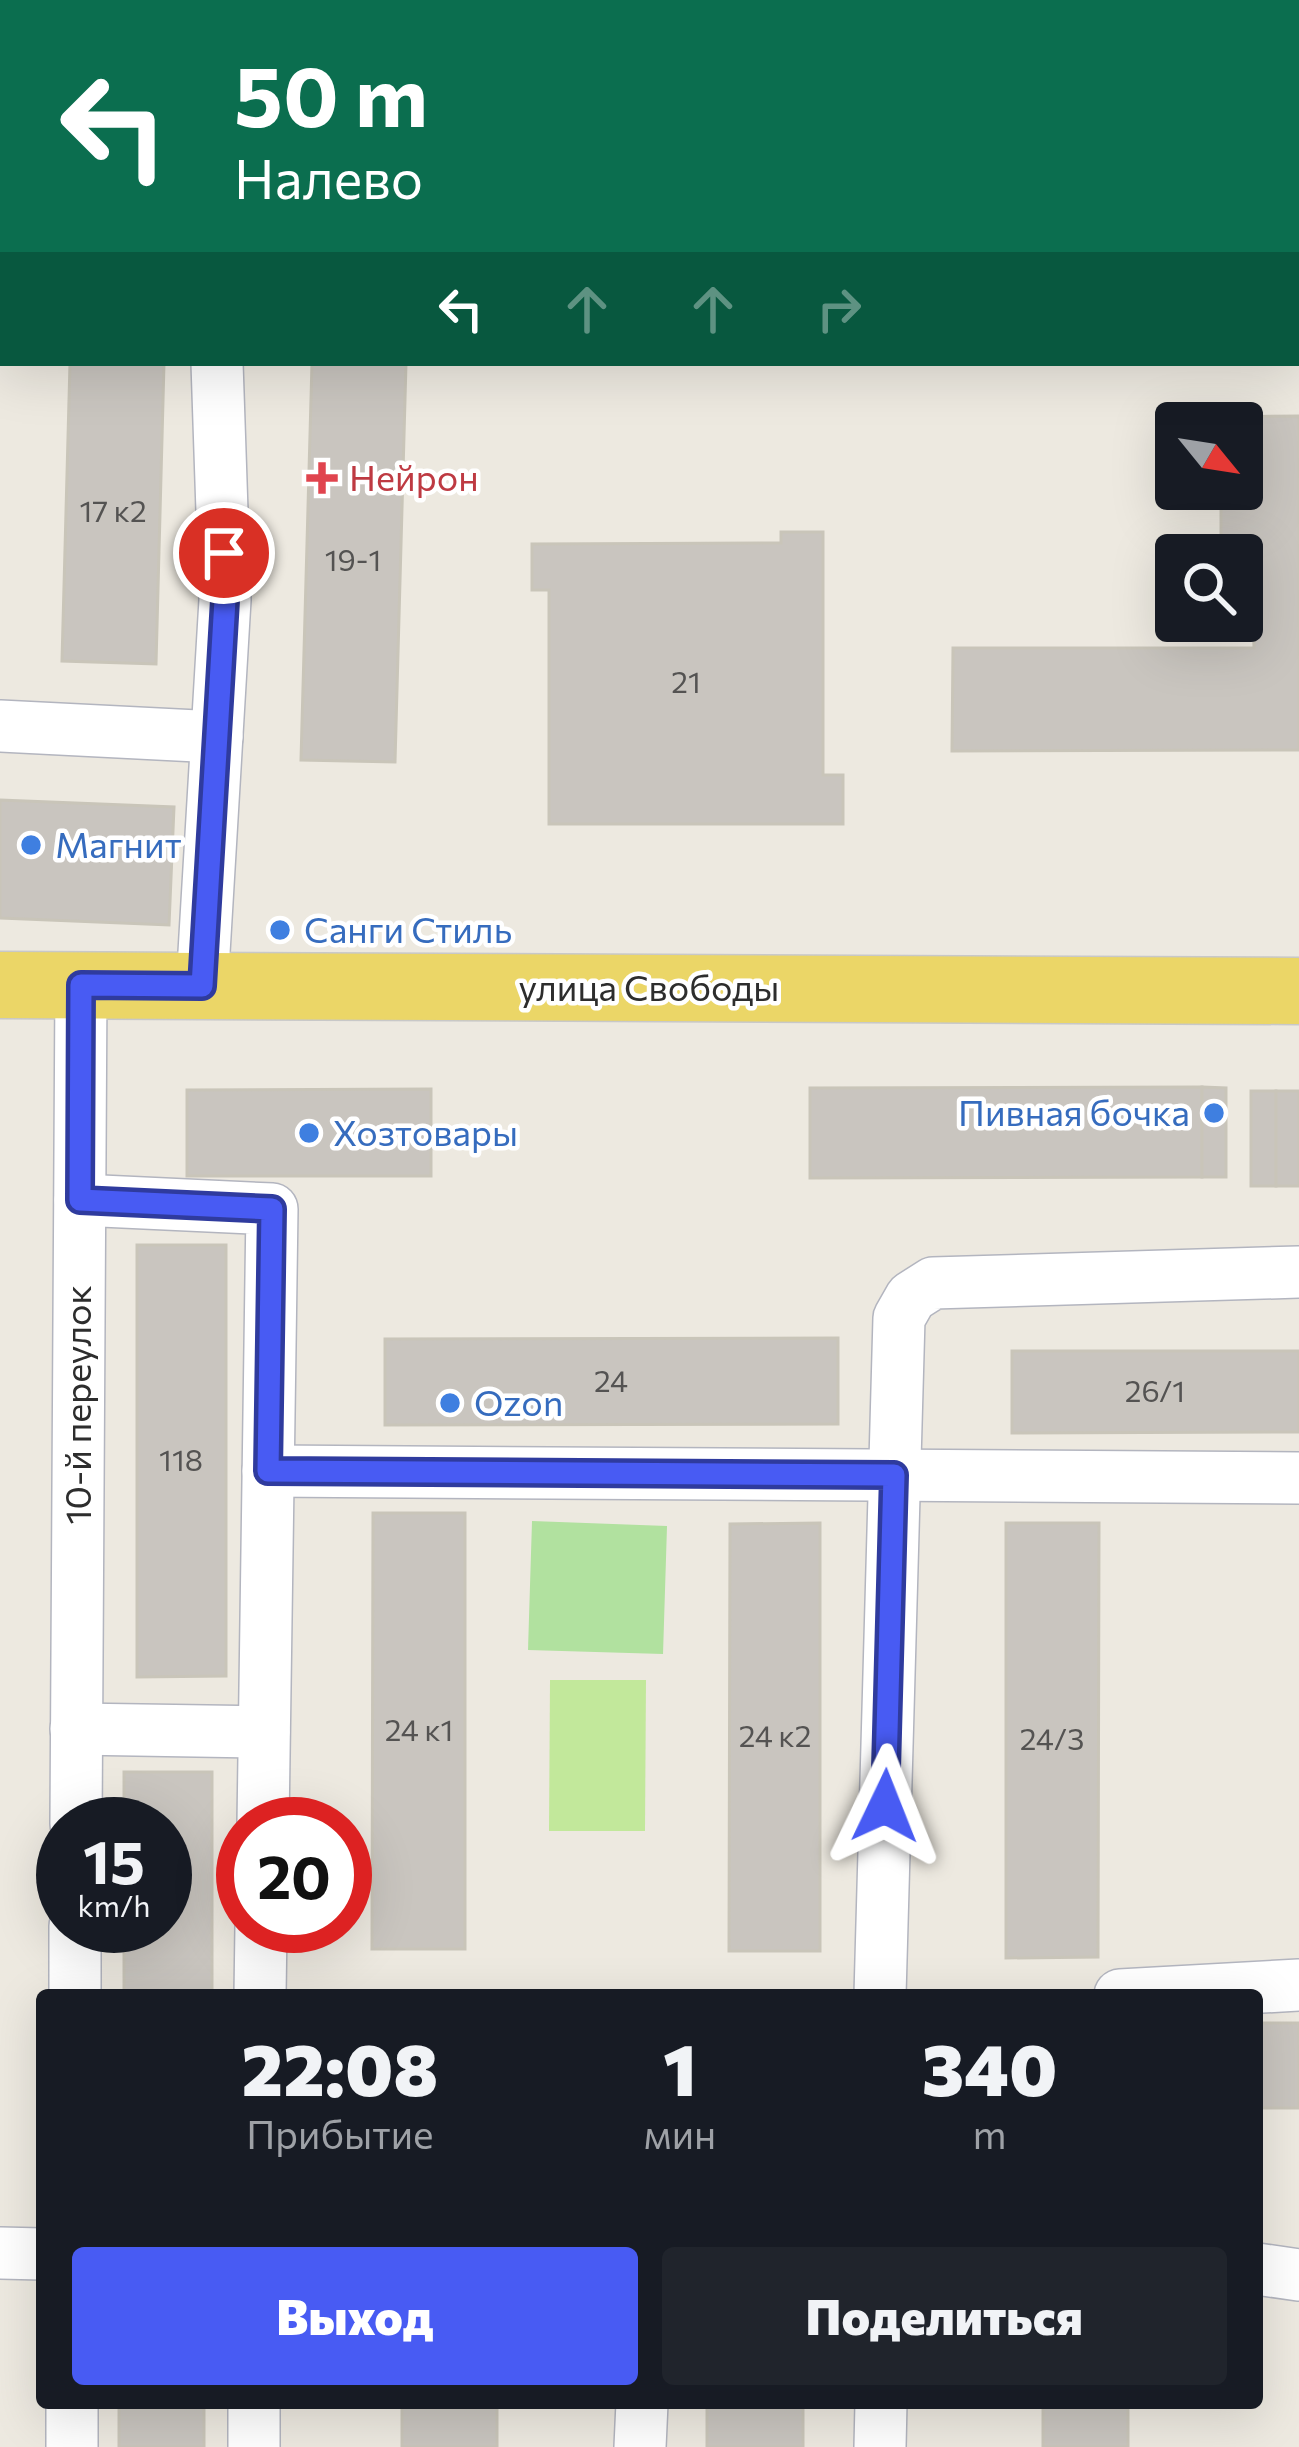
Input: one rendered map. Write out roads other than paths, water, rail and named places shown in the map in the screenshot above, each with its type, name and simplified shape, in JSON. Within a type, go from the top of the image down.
[{"type":"main road","name":"улица Свободы","points":[[0,985],[1299,991]]},
{"type":"street","points":[[202,986],[225,600],[217,366]]},
{"type":"street","points":[[0,726],[217,737]]},
{"type":"street","name":"10-й переулок","points":[[76,1797],[81,985]]},
{"type":"street","points":[[80,1200],[272,1209],[263,1797]]},
{"type":"street","points":[[880,1989],[899,1318],[911,1297],[933,1283],[1299,1272]]},
{"type":"street","points":[[268,1471],[1299,1478]]},
{"type":"street","points":[[76,1729],[264,1732]]},
{"type":"street","points":[[75,1953],[75,1989]]},
{"type":"street","points":[[260,1989],[261,1953]]},
{"type":"street","points":[[1227,1989],[1299,1985]]},
{"type":"street","points":[[0,2253],[36,2254]]},
{"type":"street","points":[[1263,2270],[1299,2275]]},
{"type":"street","points":[[72,2409],[72,2447]]},
{"type":"street","points":[[254,2409],[254,2447]]},
{"type":"street","points":[[640,2447],[642,2409]]},
{"type":"street","points":[[880,2447],[881,2409]]},
{"type":"place","name":"Нейрон","points":[[322,478]]},
{"type":"place","name":"Магнит","points":[[31,845]]},
{"type":"place","name":"Санги Стиль","points":[[280,930]]},
{"type":"place","name":"Пивная бочка","points":[[1214,1113]]},
{"type":"place","name":"Хозтовары","points":[[309,1133]]},
{"type":"place","name":"Ozon","points":[[450,1403]]}]
